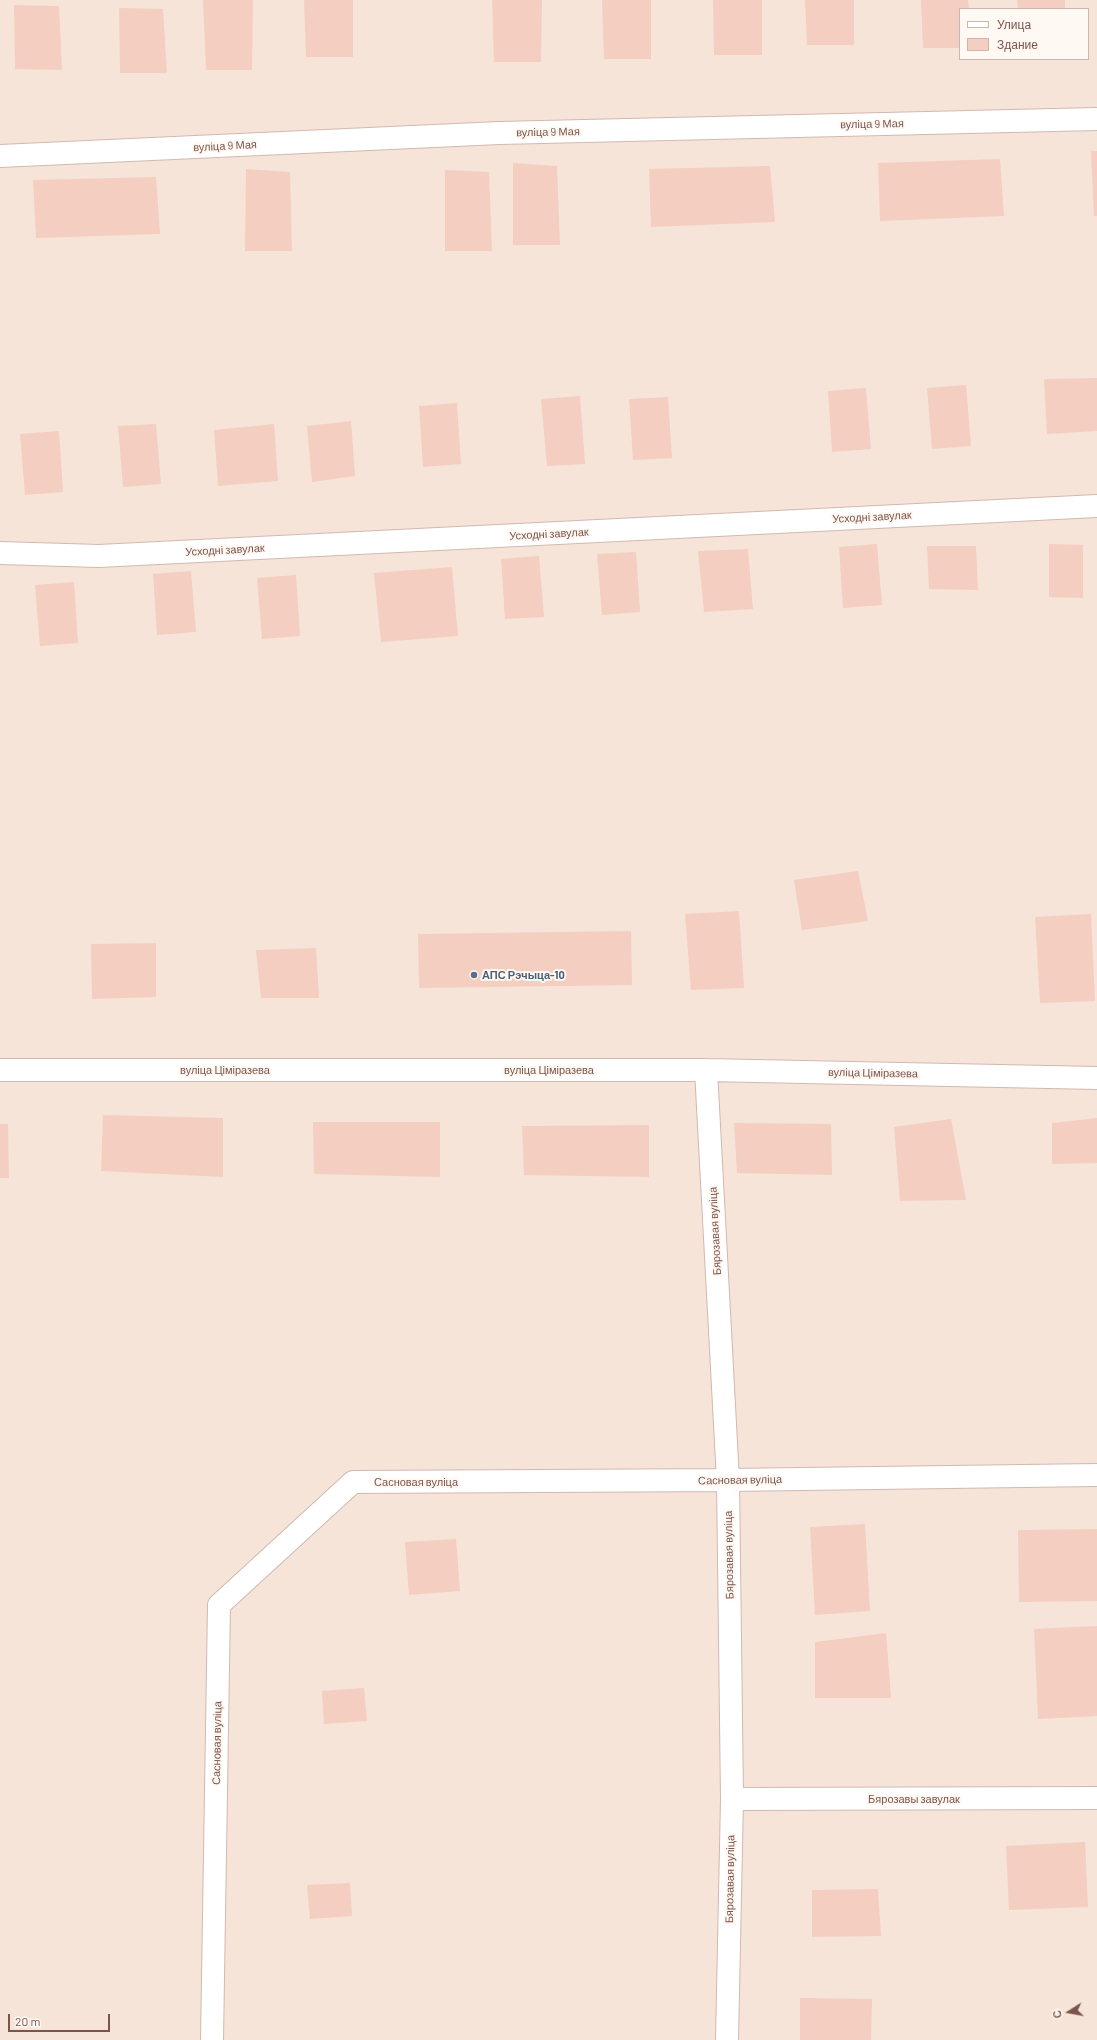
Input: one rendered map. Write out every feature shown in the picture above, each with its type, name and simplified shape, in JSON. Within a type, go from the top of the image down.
[{"type":"street","name":"вуліца 9 Мая","points":[[0,156],[499,133],[1097,119]]},
{"type":"street","name":"Усходні завулак","points":[[0,553],[99,556],[1097,506]]},
{"type":"street","name":"вуліца Ціміразева","points":[[0,1070],[706,1070],[1097,1078]]},
{"type":"street","name":"Бярозавая вуліца","points":[[706,1070],[728,1480],[732,1799],[727,2040]]},
{"type":"street","name":"Сасновая вуліца","points":[[212,2040],[219,1605],[353,1482],[728,1480],[1097,1474]]},
{"type":"street","name":"Бярозавы завулак","points":[[732,1799],[1097,1798]]},
{"type":"shaded area","points":[[0,0],[1097,0],[1097,2040],[0,2040]]},
{"type":"building","points":[[203,0],[253,0],[252,70],[206,70]]},
{"type":"building","points":[[304,0],[353,0],[353,57],[306,57]]},
{"type":"building","points":[[492,0],[542,0],[541,62],[494,62]]},
{"type":"building","points":[[602,0],[651,0],[651,59],[604,59]]},
{"type":"building","points":[[713,0],[762,0],[762,55],[714,55]]},
{"type":"building","points":[[805,0],[854,0],[854,45],[807,45]]},
{"type":"building","points":[[921,0],[968,0],[969,8],[959,8],[959,48],[923,48]]},
{"type":"building","points":[[1017,0],[1065,0],[1065,8],[1018,8]]},
{"type":"building","points":[[14,5],[59,6],[62,70],[15,69]]},
{"type":"building","points":[[119,8],[163,9],[167,73],[120,73]]},
{"type":"building","points":[[1091,151],[1097,151],[1097,216],[1094,216]]},
{"type":"building","points":[[1000,159],[1004,216],[880,221],[878,163]]},
{"type":"building","points":[[513,163],[557,166],[560,245],[513,245]]},
{"type":"building","points":[[770,166],[775,222],[651,227],[649,169]]},
{"type":"building","points":[[246,169],[290,172],[292,251],[245,251]]},
{"type":"building","points":[[445,170],[489,172],[492,251],[445,251]]},
{"type":"building","points":[[156,177],[160,234],[36,238],[33,180]]},
{"type":"building","points":[[1097,378],[1097,431],[1047,434],[1044,379]]},
{"type":"building","points":[[966,385],[971,446],[932,449],[927,388]]},
{"type":"building","points":[[866,388],[871,449],[832,452],[828,391]]},
{"type":"building","points":[[580,396],[585,464],[547,466],[541,399]]},
{"type":"building","points":[[668,397],[672,458],[633,460],[629,399]]},
{"type":"building","points":[[457,403],[461,464],[423,467],[419,406]]},
{"type":"building","points":[[351,421],[355,476],[312,482],[307,426]]},
{"type":"building","points":[[156,424],[161,484],[123,487],[118,426]]},
{"type":"building","points":[[274,424],[278,481],[218,486],[214,430]]},
{"type":"building","points":[[59,431],[63,492],[25,495],[20,434]]},
{"type":"building","points":[[877,544],[882,605],[843,608],[839,547]]},
{"type":"building","points":[[1049,544],[1083,545],[1083,598],[1049,597]]},
{"type":"building","points":[[927,546],[976,546],[978,590],[929,589]]},
{"type":"building","points":[[748,549],[753,609],[704,612],[698,551]]},
{"type":"building","points":[[636,552],[640,612],[602,615],[597,554]]},
{"type":"building","points":[[539,556],[544,617],[505,619],[501,559]]},
{"type":"building","points":[[452,567],[458,636],[381,642],[374,573]]},
{"type":"building","points":[[191,571],[196,632],[157,635],[153,574]]},
{"type":"building","points":[[296,575],[300,636],[262,639],[257,578]]},
{"type":"building","points":[[74,582],[78,643],[40,646],[35,585]]},
{"type":"building","points":[[858,871],[868,921],[802,930],[794,880]]},
{"type":"building","points":[[739,911],[744,988],[691,990],[685,914]]},
{"type":"building","points":[[1091,914],[1095,1001],[1040,1003],[1035,917]]},
{"type":"building","points":[[631,931],[632,985],[419,988],[418,934]]},
{"type":"building","points":[[156,943],[156,997],[92,999],[91,944]]},
{"type":"building","points":[[316,948],[319,998],[261,998],[256,950]]},
{"type":"building","points":[[103,1115],[223,1118],[223,1177],[101,1171]]},
{"type":"building","points":[[1097,1118],[1097,1163],[1052,1164],[1052,1123]]},
{"type":"building","points":[[951,1119],[966,1200],[900,1201],[894,1127]]},
{"type":"building","points":[[313,1122],[440,1122],[440,1177],[314,1174]]},
{"type":"building","points":[[734,1123],[831,1124],[832,1175],[737,1173]]},
{"type":"building","points":[[0,1124],[8,1124],[9,1178],[0,1178]]},
{"type":"building","points":[[649,1125],[649,1177],[524,1175],[522,1126]]},
{"type":"building","points":[[865,1524],[870,1611],[815,1615],[810,1527]]},
{"type":"building","points":[[1097,1529],[1097,1601],[1019,1602],[1018,1530]]},
{"type":"building","points":[[456,1539],[460,1591],[409,1595],[405,1542]]},
{"type":"building","points":[[1097,1626],[1097,1716],[1038,1719],[1034,1629]]},
{"type":"building","points":[[886,1633],[891,1698],[815,1698],[815,1642]]},
{"type":"building","points":[[364,1688],[367,1721],[324,1724],[322,1691]]},
{"type":"building","points":[[1085,1842],[1088,1907],[1009,1910],[1006,1846]]},
{"type":"building","points":[[350,1883],[352,1916],[310,1919],[307,1885]]},
{"type":"building","points":[[878,1889],[881,1936],[812,1937],[812,1890]]},
{"type":"building","points":[[800,1998],[872,1999],[871,2040],[800,2040]]},
{"type":"place","name":"АПС Рэчыца-10","points":[[474,975]]}]
